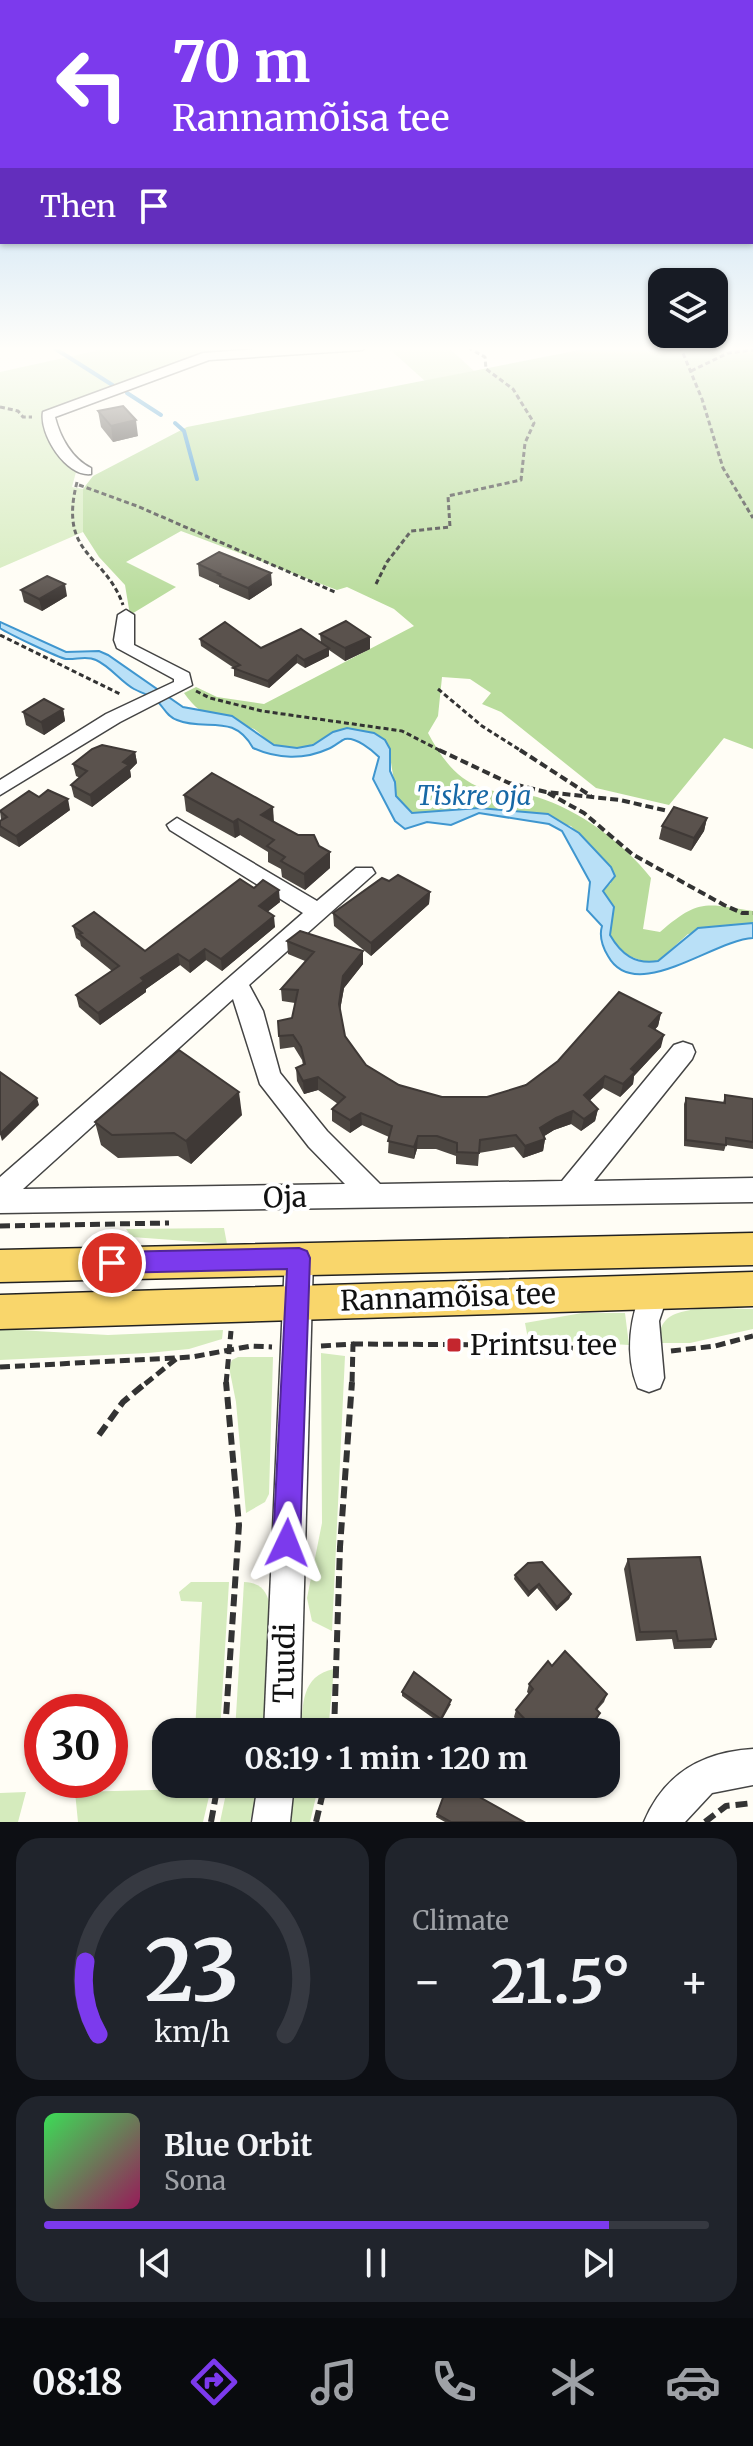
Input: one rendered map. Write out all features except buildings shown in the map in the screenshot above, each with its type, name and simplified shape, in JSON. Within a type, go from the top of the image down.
[{"type":"main road","name":"Rannamõisa tee","points":[[0,1266],[753,1249]]},
{"type":"main road","name":"Rannamõisa tee","points":[[0,1312],[753,1289]]},
{"type":"street","points":[[53,431],[73,465],[86,471]]},
{"type":"street","points":[[0,789],[113,718],[161,696],[183,677],[126,648],[123,640],[126,615]]},
{"type":"street","points":[[177,825],[319,912]]},
{"type":"street","points":[[0,1193],[364,873]]},
{"type":"street","points":[[236,983],[251,1011],[269,1077],[318,1139],[373,1195]]},
{"type":"street","points":[[569,1192],[683,1052]]},
{"type":"street","name":"Oja","points":[[0,1201],[753,1190]]},
{"type":"street","name":"Tuudi","points":[[282,1718],[299,1258]]},
{"type":"street","points":[[648,1365],[644,1321],[655,1291]]},
{"type":"street","points":[[663,1822],[680,1794],[710,1772],[753,1767]]},
{"type":"street","points":[[271,1822],[274,1798]]},
{"type":"path","points":[[376,584],[387,562],[411,531],[450,527],[448,496],[521,480],[525,443],[530,431]]},
{"type":"path","points":[[712,431],[723,468],[753,518]]},
{"type":"path","points":[[86,471],[76,484],[76,536],[86,555],[117,588],[126,615]]},
{"type":"path","points":[[76,484],[137,506],[335,592]]},
{"type":"path","points":[[0,635],[161,696],[210,698],[262,711],[402,731],[482,773],[546,792],[668,811]]},
{"type":"path","points":[[438,689],[482,726],[593,798]]},
{"type":"path","points":[[546,792],[584,813],[632,854],[724,905],[742,913],[753,913]]},
{"type":"path","points":[[353,1344],[529,1345],[648,1365],[753,1336]]},
{"type":"path","points":[[225,1352],[239,1524],[226,1718]]},
{"type":"path","points":[[99,1435],[123,1402],[177,1358]]},
{"type":"path","points":[[211,1822],[215,1798]]},
{"type":"path","points":[[316,1822],[322,1798]]},
{"type":"path","points":[[705,1822],[717,1808],[728,1804],[753,1803]]},
{"type":"green space","points":[[0,431],[47,431],[68,467],[76,472],[72,487],[83,489],[83,532],[0,568]]},
{"type":"green space","points":[[179,431],[753,431],[753,749],[724,738],[669,805],[596,788],[501,712],[482,704],[491,693],[470,679],[442,677],[438,716],[428,733],[450,766],[464,779],[489,790],[530,795],[569,810],[600,829],[628,852],[651,878],[643,929],[660,932],[693,909],[712,905],[753,911],[753,923],[688,934],[658,961],[648,963],[624,954],[610,935],[603,890],[611,883],[588,845],[571,826],[479,808],[412,813],[396,796],[390,749],[333,732],[305,747],[281,748],[254,729],[200,710],[184,693],[196,687],[217,697],[264,704],[414,626],[394,609],[347,587],[337,590],[181,531],[126,562],[176,587],[130,615],[125,585],[99,557],[83,532],[83,489],[93,476]]},
{"type":"green space","points":[[224,1228],[227,1244],[132,1237],[126,1229]]},
{"type":"green space","points":[[707,1308],[753,1309],[753,1329],[690,1343],[658,1343],[662,1325],[673,1315]]},
{"type":"green space","points":[[582,1313],[625,1313],[629,1345],[528,1339],[525,1323]]},
{"type":"green space","points":[[0,1329],[108,1335],[223,1330],[222,1339],[189,1349],[0,1360]]},
{"type":"green space","points":[[321,1353],[345,1356],[332,1631],[312,1621],[307,1598],[322,1523]]},
{"type":"green space","points":[[238,1357],[273,1357],[269,1494],[265,1502],[246,1513],[236,1402],[229,1367],[232,1360]]},
{"type":"green space","points":[[191,1582],[229,1582],[221,1718],[196,1718],[202,1602],[181,1601],[179,1592]]},
{"type":"green space","points":[[244,1582],[256,1584],[263,1590],[271,1609],[266,1718],[236,1718]]},
{"type":"green space","points":[[334,1669],[329,1718],[302,1718],[306,1693],[315,1678]]},
{"type":"green space","points":[[152,1790],[152,1798],[209,1798],[203,1822],[78,1822],[76,1798],[128,1798],[128,1791]]},
{"type":"green space","points":[[24,1792],[18,1822],[0,1822],[0,1793]]},
{"type":"green space","points":[[225,1798],[256,1798],[250,1822],[220,1822]]},
{"type":"green space","points":[[293,1798],[316,1798],[310,1822],[289,1822]]},
{"type":"water","points":[[0,622],[66,652],[99,651],[108,655],[183,707],[232,716],[274,745],[297,748],[313,745],[333,732],[347,728],[374,733],[385,740],[390,749],[390,771],[396,796],[412,813],[479,808],[548,814],[579,833],[611,867],[615,876],[603,891],[614,907],[610,935],[624,953],[636,960],[658,961],[698,928],[753,923],[753,938],[736,941],[655,972],[636,974],[620,969],[604,948],[602,926],[587,910],[590,882],[562,831],[549,824],[479,813],[451,825],[427,822],[405,829],[395,821],[373,779],[379,757],[359,742],[345,739],[319,753],[300,756],[262,752],[228,726],[188,723],[173,718],[154,698],[129,686],[96,660],[61,658],[5,631],[0,628]]},
{"type":"waterway","points":[[184,431],[197,479]]},
{"type":"place","name":"Printsu tee","points":[[454,1345]]},
{"type":"route","points":[[112,1263],[299,1258],[287,1543]]},
{"type":"water label","name":"Tiskre oja","points":[[474,796]]}]
